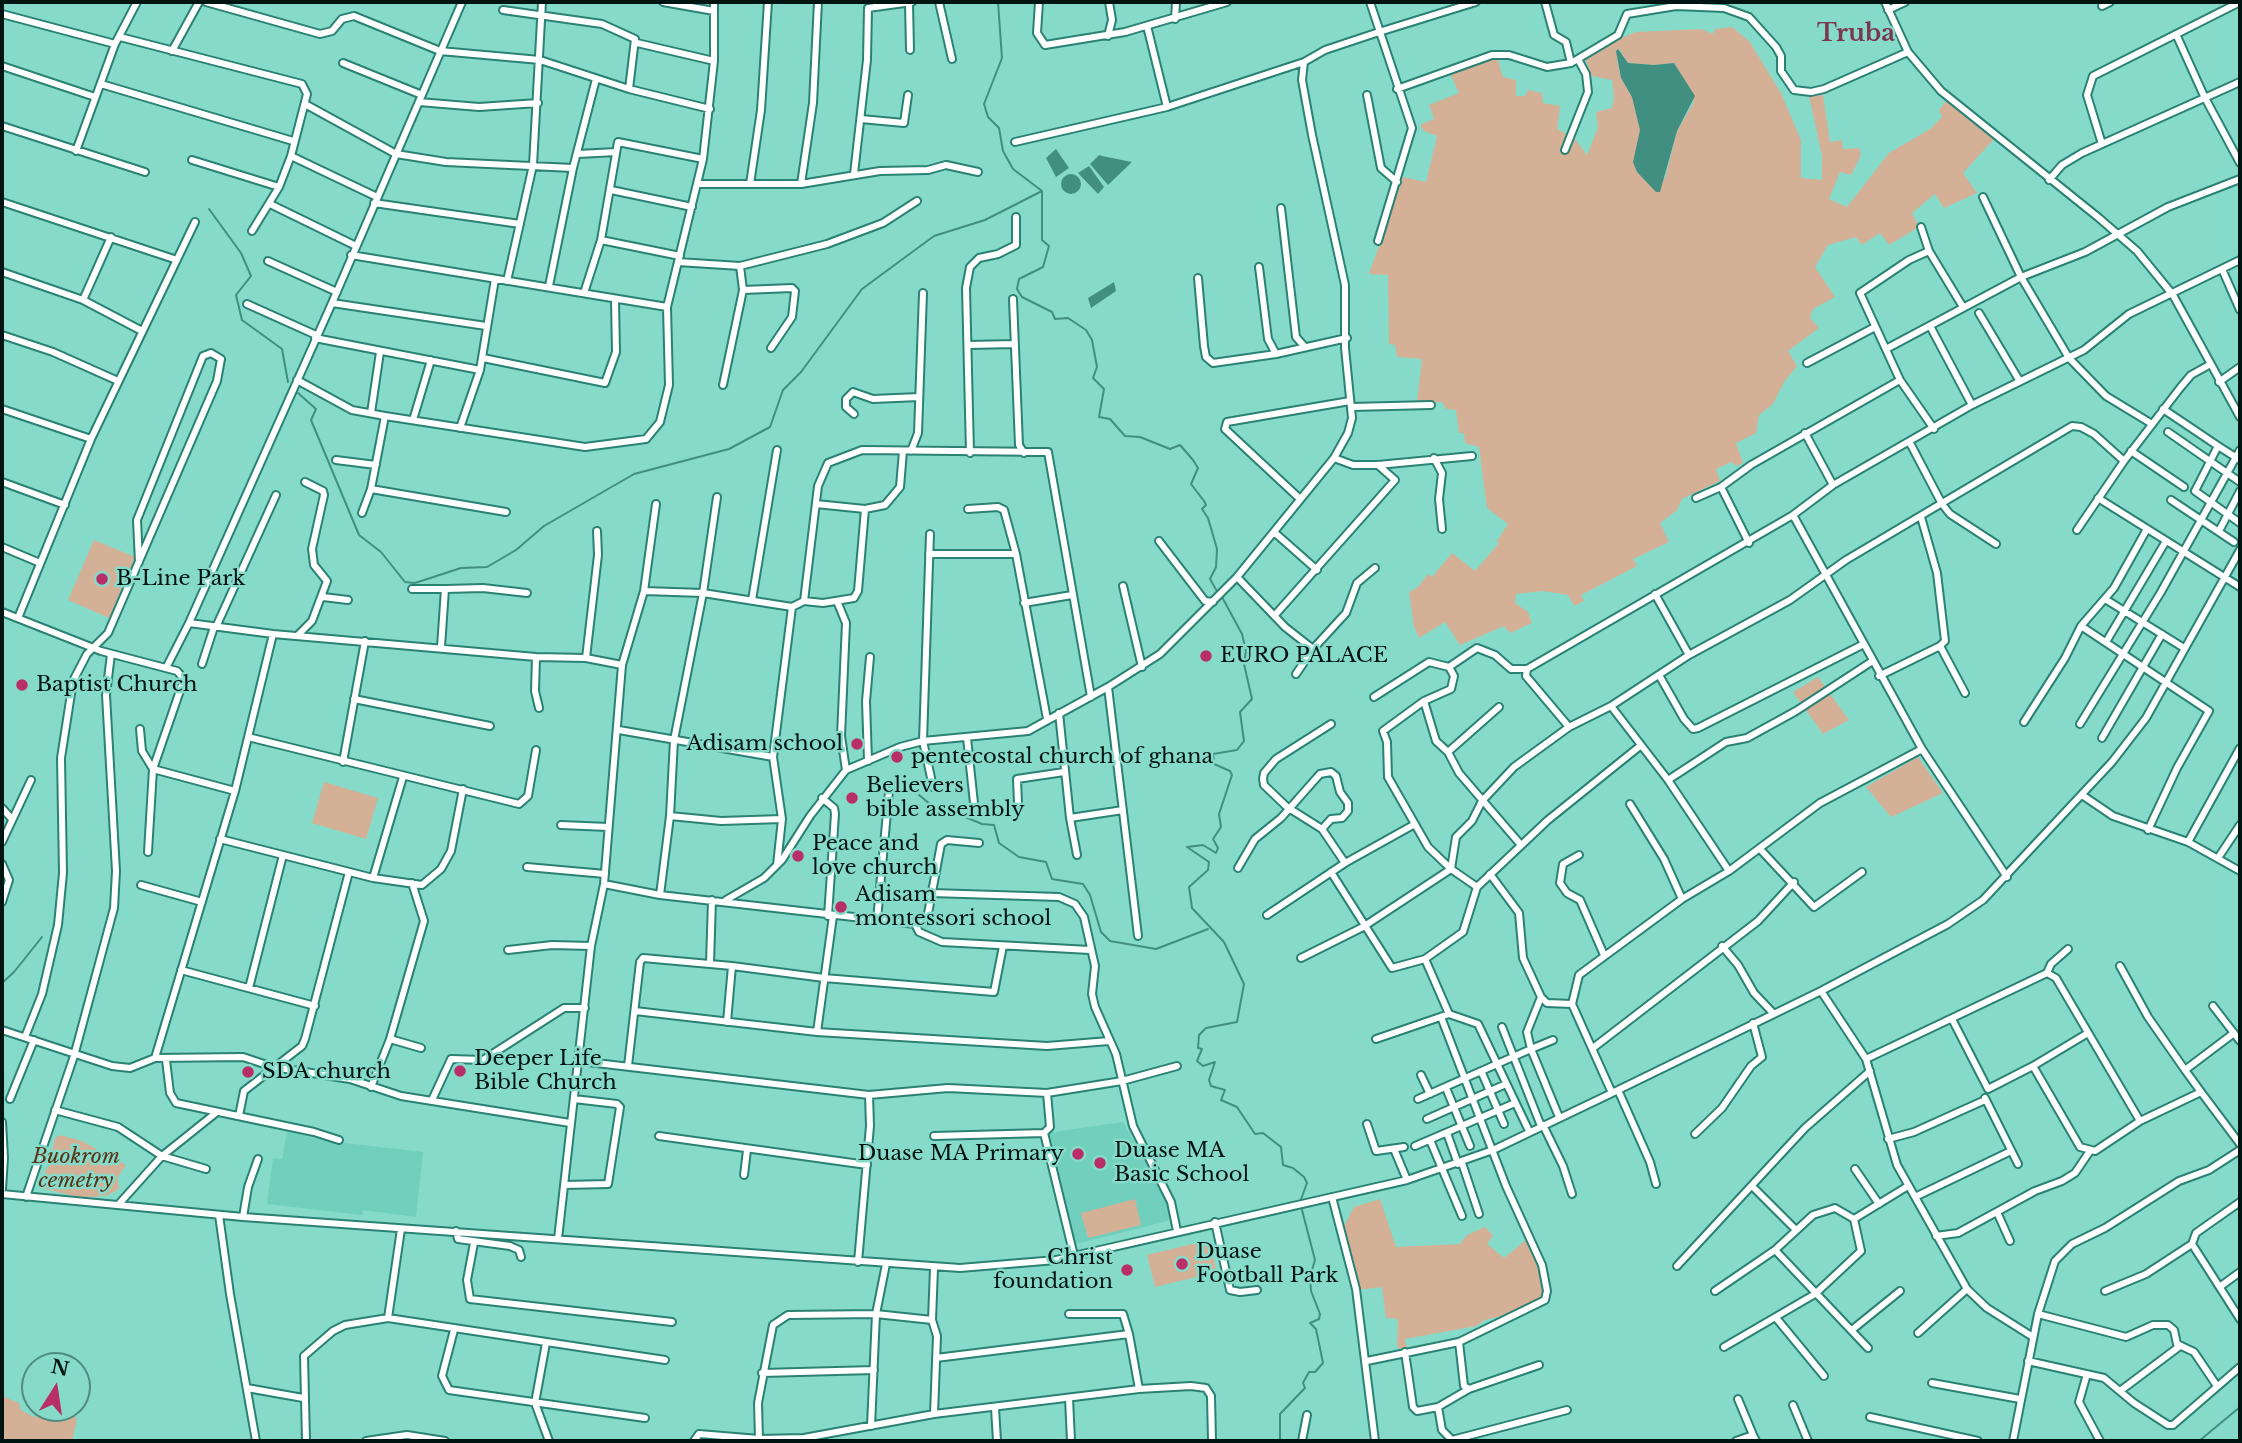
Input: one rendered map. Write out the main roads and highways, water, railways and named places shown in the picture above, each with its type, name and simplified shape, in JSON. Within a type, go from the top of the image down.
[{"type":"water","points":[[1618,49],[1628,63],[1674,63],[1695,96],[1677,131],[1660,192],[1656,192],[1637,172],[1633,162],[1640,130],[1632,97],[1621,78],[1616,51]]},
{"type":"water","points":[[1056,149],[1069,168],[1056,177],[1046,158]]},
{"type":"water","points":[[1099,155],[1132,162],[1108,185],[1090,164]]},
{"type":"water","points":[[1089,166],[1104,187],[1098,194],[1078,173]]},
{"type":"water","points":[[1071,174],[1078,177],[1081,184],[1078,191],[1071,194],[1064,191],[1061,184],[1064,177]]},
{"type":"water","points":[[1114,282],[1116,291],[1091,308],[1088,298]]},
{"type":"waterway","points":[[998,2],[1002,58],[984,104],[988,117],[999,128],[1003,151],[1013,169],[1042,191],[1042,240],[1049,246],[1043,267],[1019,279],[1017,289],[1022,297],[1052,312],[1055,319],[1068,318],[1086,330],[1092,340],[1097,367],[1093,378],[1104,389],[1099,417],[1110,419],[1125,436],[1140,437],[1170,449],[1180,445],[1193,460],[1198,468],[1191,484],[1206,505],[1202,509],[1208,518],[1217,549],[1216,567],[1210,579],[1218,593]]},
{"type":"waterway","points":[[298,393],[316,409],[311,420],[359,535],[381,552],[405,582],[415,583],[461,568],[487,567],[516,550],[544,526],[634,474],[729,449],[770,427],[783,390],[801,372],[862,289],[934,236],[985,220],[1042,191]]},
{"type":"waterway","points":[[209,209],[241,253],[251,276],[236,295],[242,320],[282,349],[288,382]]},
{"type":"waterway","points":[[1222,597],[1242,634],[1246,651],[1244,664],[1252,699],[1240,712],[1244,741],[1237,750],[1213,754],[1214,764],[1230,771],[1232,775],[1219,814],[1221,827],[1213,839],[1218,848],[1216,853],[1203,845],[1187,847],[1209,862],[1208,870],[1189,887],[1192,908],[1224,942],[1244,984],[1237,1022],[1206,1028],[1199,1035],[1198,1048],[1202,1049],[1197,1061],[1203,1066],[1215,1062],[1209,1080],[1211,1086],[1225,1090],[1221,1100],[1237,1107],[1255,1134],[1263,1133],[1281,1147],[1283,1165],[1293,1168],[1304,1177],[1307,1183],[1300,1202]]},
{"type":"waterway","points":[[919,795],[936,809],[951,811],[982,824],[994,825],[999,843],[1019,857],[1046,862],[1052,879],[1083,884],[1090,895],[1101,932],[1110,941],[1156,949],[1208,929]]},
{"type":"waterway","points":[[2,983],[42,937]]},
{"type":"waterway","points":[[1268,1441],[1280,1440],[1280,1414],[1305,1388],[1303,1383],[1309,1372],[1315,1372],[1323,1363],[1316,1329],[1310,1323],[1319,1319],[1320,1314],[1311,1291],[1310,1277],[1315,1260],[1302,1210]]},
{"type":"waterway","points":[[2199,1441],[2240,1407]]},
{"type":"place","name":"B-Line Park","points":[[102,579]]},
{"type":"place","name":"EURO PALACE","points":[[1206,656]]},
{"type":"place","name":"Baptist Church","points":[[22,685]]},
{"type":"place","name":"Adisam school","points":[[857,744]]},
{"type":"place","name":"pentecostal church of ghana","points":[[897,757]]},
{"type":"place","name":"Believers bible assembly","points":[[852,798]]},
{"type":"place","name":"Peace and love church","points":[[798,856]]},
{"type":"place","name":"Adisam montessori school","points":[[841,907]]},
{"type":"place","name":"Deeper Life Bible Church","points":[[460,1071]]},
{"type":"place","name":"SDA church","points":[[248,1072]]},
{"type":"place","name":"Duase MA Primary","points":[[1078,1154]]},
{"type":"place","name":"Duase MA Basic School","points":[[1100,1163]]},
{"type":"place","name":"Duase Football Park","points":[[1182,1264]]},
{"type":"place","name":"Christ foundation","points":[[1127,1270]]},
{"type":"district","name":"Truba","points":[[1856,34]]},
{"type":"park label","name":"Buokrom cemetry","points":[[76,1169]]}]
